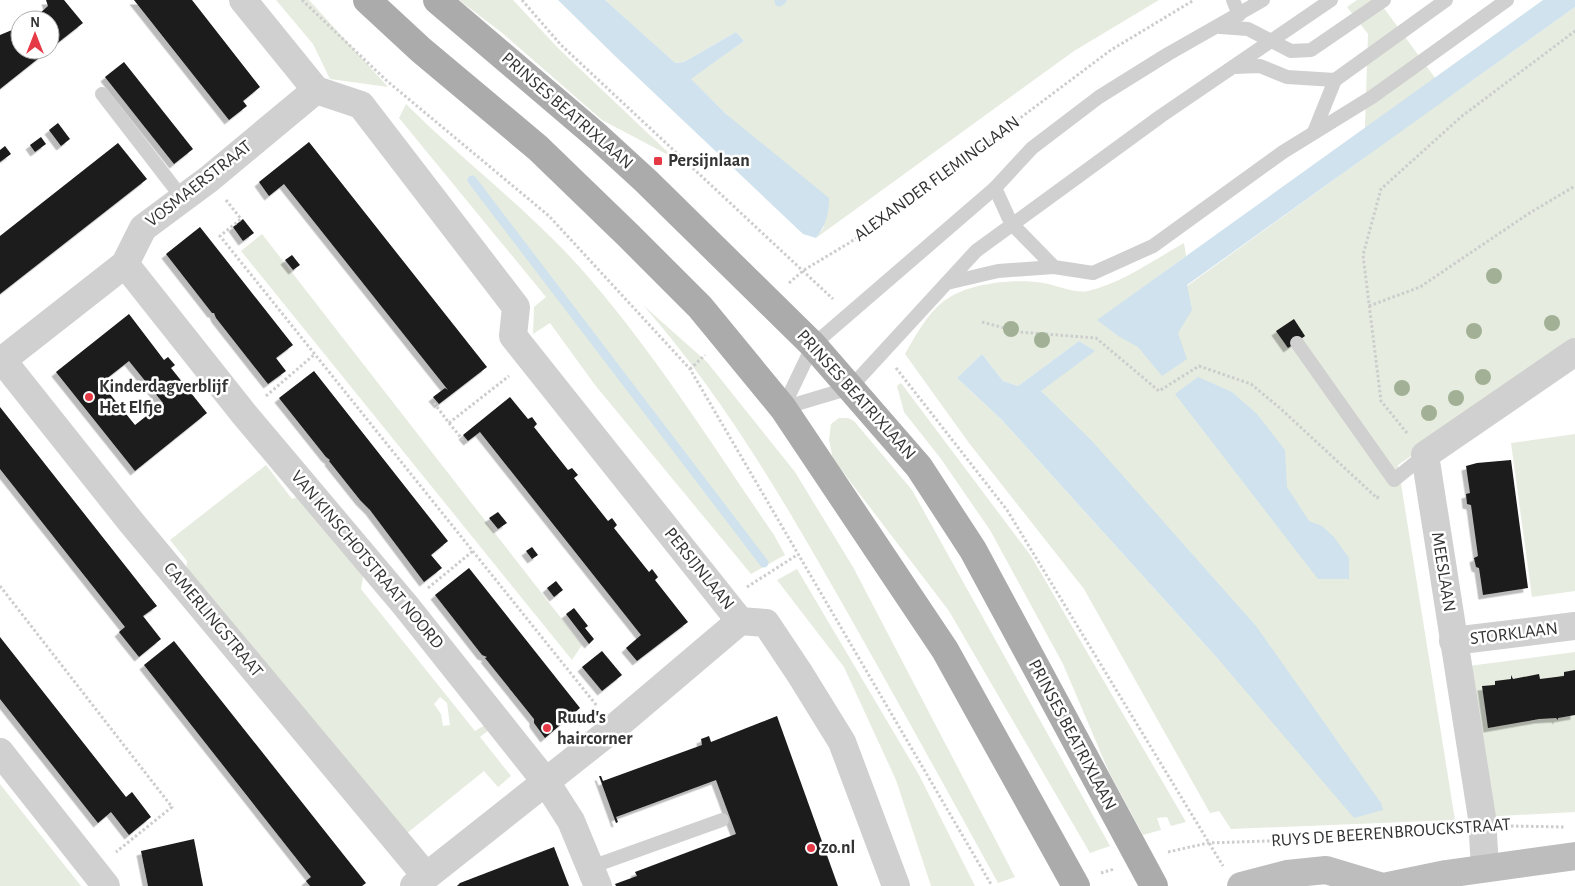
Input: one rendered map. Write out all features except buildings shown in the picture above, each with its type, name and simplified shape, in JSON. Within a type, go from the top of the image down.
[{"type":"main road","points":[[367,0],[421,50],[538,148],[700,307],[783,408],[945,650],[1076,886]]},
{"type":"main road","name":"PRINSES BEATRIXLAAN","points":[[437,0],[598,137],[769,301],[813,345],[919,467],[973,550],[1154,886]]},
{"type":"main road","points":[[1388,886],[1485,868],[1575,856]]},
{"type":"main road","name":"RUYS DE BEERENBROUCKSTRAAT","points":[[1241,886],[1286,874],[1326,870],[1379,886]]},
{"type":"street","points":[[243,0],[316,90]]},
{"type":"street","name":"VOSMAERSTRAAT","points":[[1,361],[125,264],[142,228],[183,199],[316,90]]},
{"type":"street","name":"PERSIJNLAAN","points":[[316,90],[362,105],[516,307],[513,336],[733,612],[766,623],[842,742],[896,886]]},
{"type":"street","name":"VAN KINSCHOTSTRAAT NOORD","points":[[125,264],[244,414],[406,606],[546,782],[571,821],[594,877]]},
{"type":"street","points":[[1425,455],[1575,352]]},
{"type":"street","name":"CAMERLINGSTRAAT","points":[[1,361],[420,881]]},
{"type":"street","name":"MEESLAAN","points":[[1425,455],[1483,828],[1485,868]]},
{"type":"street","points":[[420,881],[615,728],[733,612]]},
{"type":"street","name":"STORKLAAN","points":[[1453,641],[1575,626]]},
{"type":"street","points":[[0,752],[99,878]]},
{"type":"lane","points":[[1233,0],[1239,14]]},
{"type":"lane","name":"ALEXANDER FLEMINGLAAN","points":[[783,408],[813,345],[995,188],[1032,148],[1099,98],[1168,54],[1220,26],[1262,0]]},
{"type":"lane","points":[[783,408],[850,388],[976,251],[1011,223],[1160,116],[1272,42],[1331,0]]},
{"type":"lane","points":[[1220,26],[1248,29],[1291,52],[1311,50],[1384,0]]},
{"type":"lane","points":[[1314,132],[1335,80],[1446,0]]},
{"type":"lane","points":[[947,282],[998,270],[1054,267],[1093,273],[1153,246],[1314,132],[1372,98],[1507,0]]},
{"type":"lane","points":[[1234,67],[1260,66],[1287,77],[1335,80]]},
{"type":"lane","points":[[102,94],[183,199]]},
{"type":"lane","points":[[995,188],[1011,223],[1054,267]]},
{"type":"lane","points":[[1298,343],[1394,480],[1425,455]]},
{"type":"lane","name":"VAN KINSCHOTSTRAAT NOORD","points":[[594,877],[722,820]]},
{"type":"path","points":[[302,0],[387,81],[549,216],[690,369],[992,886]]},
{"type":"path","points":[[522,0],[561,45],[804,270],[849,315]]},
{"type":"path","name":"ALEXANDER FLEMINGLAAN","points":[[769,301],[804,270],[849,243],[908,202],[1111,50],[1194,0]]},
{"type":"path","points":[[1425,455],[1381,402],[1363,255],[1381,189],[1462,116],[1575,31]]},
{"type":"path","points":[[209,178],[241,219],[220,236],[615,728]]},
{"type":"path","points":[[1369,306],[1420,287],[1528,214],[1575,186]]},
{"type":"path","points":[[982,322],[1018,332],[1096,338],[1159,391],[1199,366],[1251,384],[1281,409],[1377,498],[1394,480]]},
{"type":"path","points":[[690,369],[725,337]]},
{"type":"path","name":"RUYS DE BEERENBROUCKSTRAAT","points":[[883,351],[1007,510],[1208,843],[1324,839],[1522,825],[1570,826]]},
{"type":"path","points":[[244,414],[315,354]]},
{"type":"path","points":[[449,422],[531,359]]},
{"type":"path","points":[[434,403],[463,440]]},
{"type":"path","points":[[406,606],[473,551]]},
{"type":"path","points":[[733,612],[797,555]]},
{"type":"path","points":[[0,586],[172,807],[99,878]]},
{"type":"shaded area","points":[[276,0],[309,0],[388,87],[330,79],[313,44]]},
{"type":"shaded area","points":[[459,0],[513,0],[559,49],[674,158],[602,120],[501,32]]},
{"type":"shaded area","points":[[605,0],[1159,0],[1074,51],[816,238],[824,227],[726,114],[690,79],[744,41],[736,32],[684,62],[674,63]]},
{"type":"shaded area","points":[[1357,0],[1378,0],[1449,97],[1575,7],[1575,344],[1398,465],[1455,820],[1231,829],[1219,811],[1210,813],[1084,589],[969,443],[905,354],[932,313],[944,301],[965,290],[992,283],[1019,281],[1043,283],[1083,292],[1088,291],[1125,277],[1184,243],[1186,256],[1098,320],[1118,336],[1364,158],[1368,34],[1347,7]],"holes":[[[1079,341],[1094,351],[1041,390],[1219,660],[1001,419],[957,378],[982,354],[1003,381],[1018,386]]]},
{"type":"shaded area","points":[[406,104],[523,211],[569,255],[590,279],[663,372],[774,535],[785,555],[751,574],[595,385],[550,323],[533,334],[534,307],[546,297],[399,118]]},
{"type":"shaded area","points":[[262,234],[582,645],[572,660],[241,251]]},
{"type":"shaded area","points":[[643,305],[707,362],[795,472],[853,567],[1015,877],[998,883],[865,644],[777,491],[727,414],[673,340]]},
{"type":"shaded area","points":[[901,383],[1031,556],[1186,822],[1171,826],[1167,817],[1157,818],[1161,830],[1143,835],[1109,772],[1063,664],[990,530],[941,459],[904,412],[897,386]]},
{"type":"shaded area","points":[[839,418],[848,418],[854,421],[912,490],[1110,846],[1090,853],[949,611],[833,459],[829,440],[831,424]]},
{"type":"shaded area","points":[[1575,434],[1575,591],[1532,597],[1511,443]]},
{"type":"shaded area","points":[[266,465],[292,499],[304,494],[364,571],[361,589],[475,731],[485,725],[489,730],[480,737],[511,776],[498,787],[484,771],[406,834],[185,579],[187,561],[170,540]],"holes":[[[440,697],[447,703],[450,725],[443,726],[441,714],[434,704]]]},
{"type":"shaded area","points":[[797,569],[919,775],[975,886],[931,886],[896,780],[844,667],[777,580]]},
{"type":"shaded area","points":[[1575,652],[1575,812],[1481,817],[1461,667]]},
{"type":"shaded area","points":[[0,784],[81,886],[0,886]]},
{"type":"water","points":[[558,0],[605,0],[675,63],[684,62],[736,32],[744,41],[691,79],[726,114],[829,198],[826,219],[816,238],[803,234]]},
{"type":"water","points":[[1543,0],[1575,0],[1575,7],[1187,285],[1192,310],[1178,333],[1187,359],[1162,376],[1138,347],[1118,336],[1097,320]]},
{"type":"water","points":[[1079,341],[1095,351],[1041,391],[1092,441],[1256,626],[1381,803],[1383,810],[1354,818],[1219,660],[1001,419],[957,378],[982,354],[1003,381],[1018,386]]},
{"type":"water","points":[[1198,377],[1232,392],[1257,414],[1285,450],[1287,487],[1309,521],[1322,526],[1334,537],[1349,558],[1349,579],[1318,579],[1175,394]]},
{"type":"waterway","points":[[472,180],[764,563]]},
{"type":"place","name":"Persijnlaan","points":[[658,161]]},
{"type":"place","name":"Kinderdagverblijf Het Elfje","points":[[89,397]]},
{"type":"place","name":"Ruud's haircorner","points":[[547,728]]},
{"type":"place","name":"zo.nl","points":[[811,848]]}]
